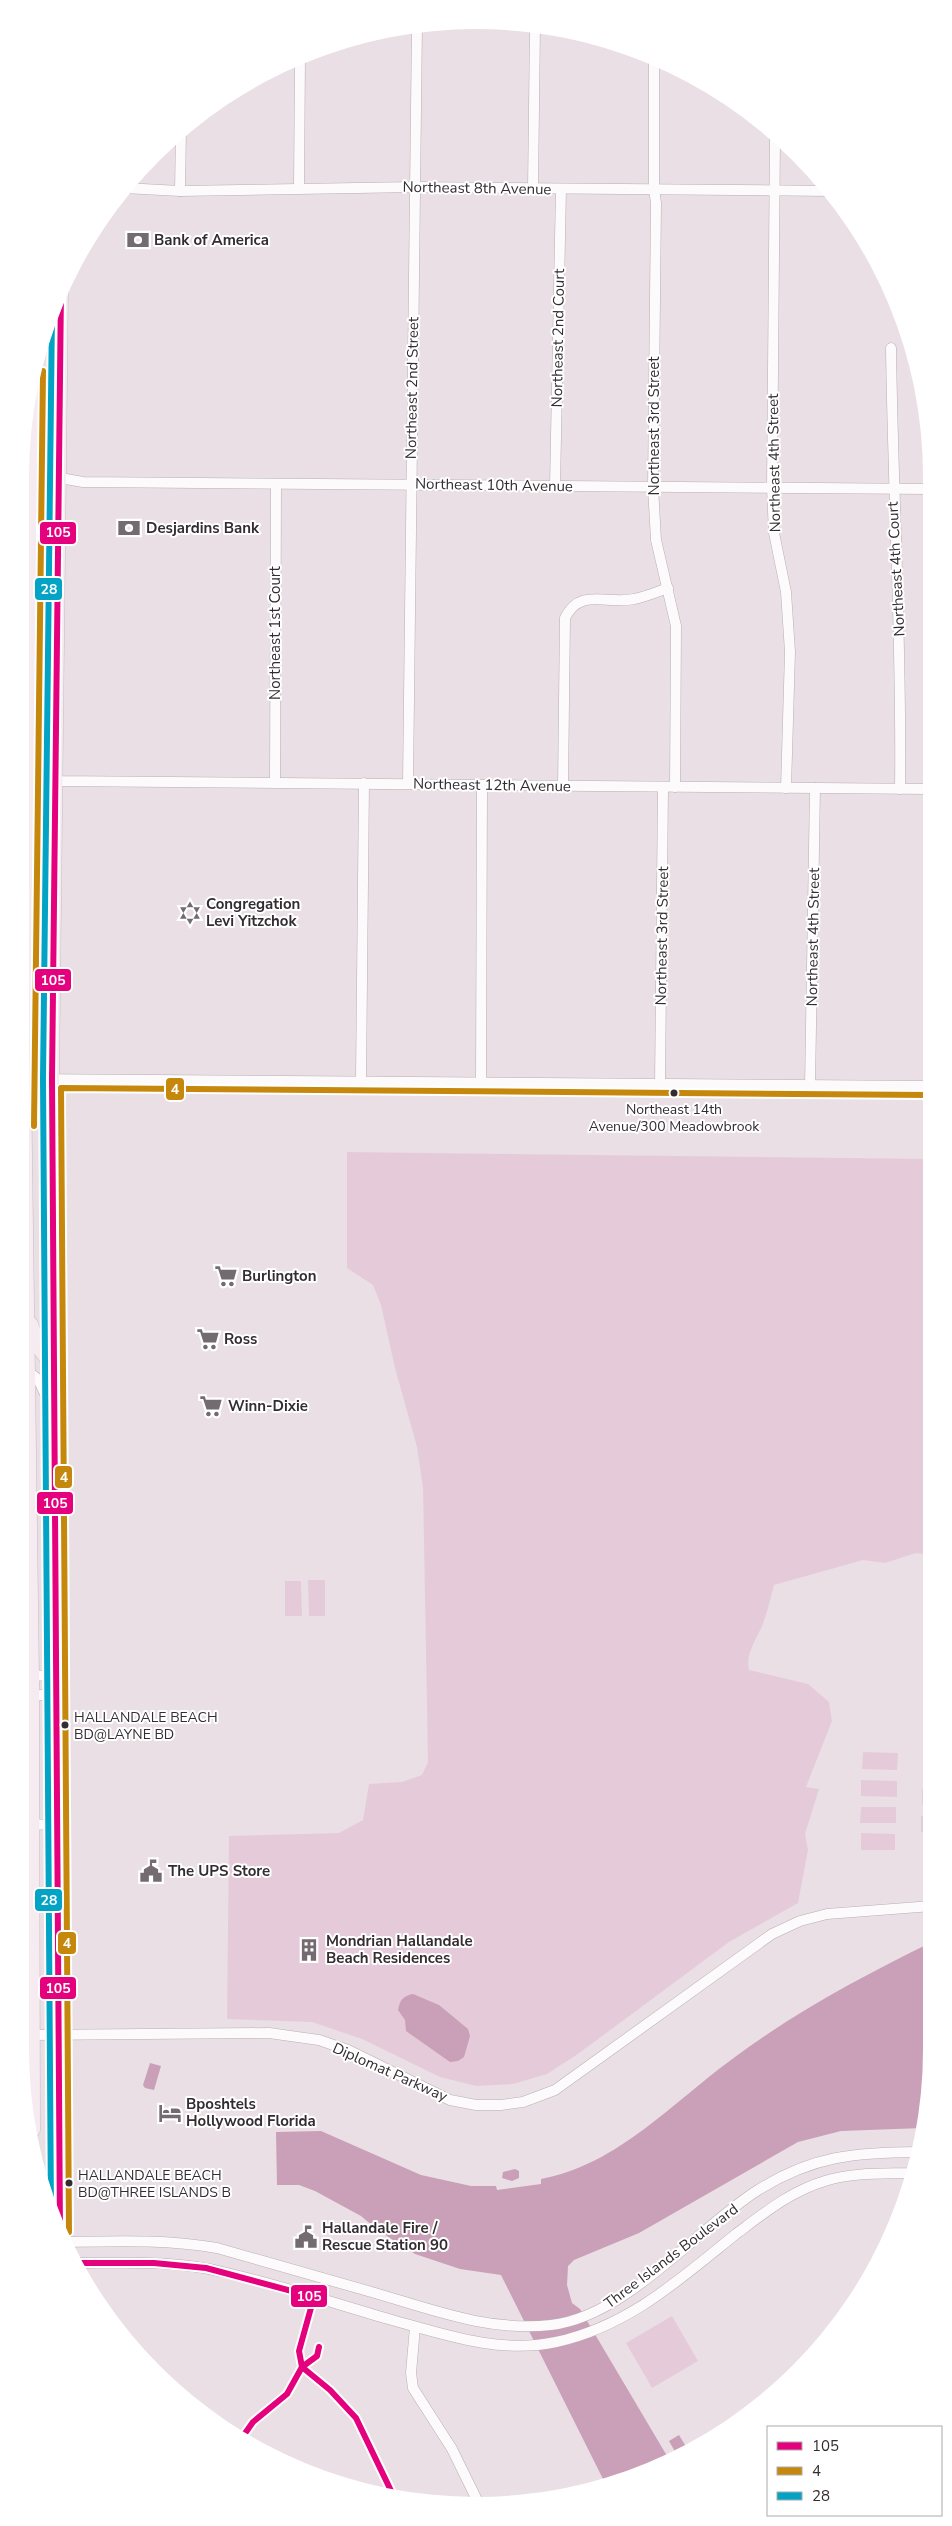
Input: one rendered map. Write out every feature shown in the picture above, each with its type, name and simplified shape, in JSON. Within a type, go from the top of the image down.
[{"type":"main road","points":[[60,2213],[52,1079],[61,310]]},
{"type":"main road","points":[[29,687],[29,782],[42,794],[45,813],[45,858],[54,877]]},
{"type":"main road","points":[[29,1318],[39,1348],[54,1369]]},
{"type":"main road","points":[[29,1930],[33,2106]]},
{"type":"street","name":"Northeast 2nd Street","points":[[408,783],[410,484],[417,33]]},
{"type":"street","points":[[533,189],[535,33]]},
{"type":"street","points":[[299,187],[300,65]]},
{"type":"street","name":"Northeast 3rd Street","points":[[654,66],[654,189],[656,203],[653,487],[656,540],[676,626],[675,788]]},
{"type":"street","points":[[180,191],[181,140]]},
{"type":"street","name":"Northeast 4th Street","points":[[775,144],[772,488],[774,533],[786,592],[790,652],[786,788]]},
{"type":"street","name":"Northeast 8th Avenue","points":[[134,189],[250,191],[299,187],[415,187],[820,191]]},
{"type":"street","name":"Northeast 2nd Court","points":[[556,486],[561,189]]},
{"type":"street","name":"Northeast 4th Court","points":[[891,348],[893,489],[901,692],[900,789]]},
{"type":"street","points":[[29,463],[60,478]]},
{"type":"street","name":"Northeast 10th Avenue","points":[[60,478],[83,482],[923,490]]},
{"type":"street","name":"Northeast 1st Court","points":[[275,782],[276,484]]},
{"type":"street","points":[[563,787],[564,618],[571,606],[584,599],[634,600],[668,588]]},
{"type":"street","points":[[29,687],[40,715],[40,766],[44,775],[55,781]]},
{"type":"street","name":"Northeast 12th Avenue","points":[[55,781],[364,782],[482,787],[923,789]]},
{"type":"street","points":[[361,1080],[364,782]]},
{"type":"street","points":[[481,1081],[482,787]]},
{"type":"street","name":"Northeast 3rd Street","points":[[660,1084],[663,788]]},
{"type":"street","name":"Northeast 4th Street","points":[[810,1086],[815,788]]},
{"type":"street","points":[[29,1078],[923,1086]]},
{"type":"street","points":[[29,1375],[41,1384],[54,1417]]},
{"type":"street","points":[[29,1676],[56,1676]]},
{"type":"street","points":[[29,1697],[56,1693]]},
{"type":"street","points":[[29,1824],[58,1825]]},
{"type":"street","name":"Diplomat Parkway","points":[[32,2035],[262,2033],[294,2036],[319,2040],[348,2050],[450,2100],[476,2105],[523,2102],[555,2090],[772,1934],[800,1921],[827,1914],[923,1907]]},
{"type":"street","name":"Three Islands Boulevard","points":[[72,2242],[162,2241],[217,2248],[450,2315],[512,2327],[553,2324],[585,2316],[638,2284],[757,2190],[792,2172],[817,2161],[855,2153],[911,2152]]},
{"type":"street","name":"Three Islands Boulevard","points":[[83,2263],[154,2263],[206,2268],[489,2345],[524,2346],[555,2342],[609,2326],[649,2301],[778,2202],[824,2181],[849,2176],[906,2173]]},
{"type":"street","points":[[415,2326],[411,2373],[413,2388],[452,2449],[476,2497]]},
{"type":"shaded area","points":[[347,1152],[923,1159],[923,1554],[916,1553],[885,1563],[863,1560],[774,1585],[764,1621],[750,1651],[749,1670],[808,1684],[829,1702],[832,1721],[806,1787],[819,1789],[805,1834],[808,1850],[798,1903],[729,1942],[578,2054],[547,2074],[513,2084],[476,2086],[440,2077],[362,2039],[312,2022],[227,2019],[229,1836],[339,1833],[363,1820],[369,1784],[402,1782],[422,1775],[428,1762],[423,1488],[417,1447],[395,1368],[381,1305],[373,1285],[347,1268]]},
{"type":"shaded area","points":[[308,1580],[325,1580],[325,1616],[309,1616]]},
{"type":"shaded area","points":[[285,1581],[301,1581],[302,1616],[285,1616]]},
{"type":"shaded area","points":[[863,1752],[898,1753],[897,1770],[862,1769]]},
{"type":"shaded area","points":[[861,1780],[897,1781],[897,1797],[861,1796]]},
{"type":"shaded area","points":[[922,1789],[923,1789],[923,1805]]},
{"type":"shaded area","points":[[861,1807],[896,1807],[896,1823],[860,1823]]},
{"type":"shaded area","points":[[921,1816],[923,1816],[923,1832],[921,1832]]},
{"type":"shaded area","points":[[861,1833],[895,1834],[895,1850],[861,1850]]},
{"type":"shaded area","points":[[923,1947],[922,2079],[916,2128],[841,2131],[798,2142],[639,2233],[574,2260],[568,2266],[567,2285],[572,2303],[580,2309],[666,2454],[620,2474],[603,2479],[501,2275],[460,2269],[415,2254],[379,2231],[361,2216],[315,2191],[299,2185],[277,2185],[276,2132],[321,2131],[421,2175],[471,2186],[496,2186],[497,2190],[541,2184],[541,2179],[569,2172],[620,2146],[758,2040],[806,2009]]},
{"type":"shaded area","points":[[413,1994],[439,2005],[468,2029],[470,2036],[464,2057],[458,2061],[450,2062],[406,2031],[405,2020],[398,2010],[402,1999]]},
{"type":"shaded area","points":[[150,2063],[161,2066],[154,2090],[145,2088],[143,2085]]},
{"type":"shaded area","points":[[515,2169],[519,2171],[519,2178],[512,2181],[502,2178],[503,2172]]},
{"type":"shaded area","points":[[672,2316],[698,2361],[652,2388],[626,2343]]},
{"type":"shaded area","points":[[679,2435],[685,2445],[674,2451],[669,2441]]},
{"type":"transit line","name":"105","points":[[60,2213],[52,1079],[61,310]]},
{"type":"transit line","name":"28","points":[[51,2190],[43,1079],[52,333]]},
{"type":"transit line","name":"4","points":[[34,1126],[43,371]]},
{"type":"transit line","name":"4","points":[[69,2232],[61,1088],[923,1095]]},
{"type":"transit line","name":"105","points":[[83,2263],[154,2263],[206,2268],[314,2297],[299,2351],[302,2367],[330,2390],[356,2418],[390,2489]]},
{"type":"transit line","name":"105","points":[[245,2433],[253,2422],[287,2394],[302,2367],[317,2356],[319,2347]]},
{"type":"place","name":"Bank of America","points":[[138,240]]},
{"type":"place","name":"Desjardins Bank","points":[[129,528]]},
{"type":"place","name":"Congregation Levi Yitzchok","points":[[190,913]]},
{"type":"place","name":"Northeast 14th Avenue/300 Meadowbrook","points":[[674,1093]]},
{"type":"place","name":"Burlington","points":[[226,1276]]},
{"type":"place","name":"Ross","points":[[208,1339]]},
{"type":"place","name":"Winn-Dixie","points":[[211,1406]]},
{"type":"place","name":"HALLANDALE BEACH BD@LAYNE BD","points":[[65,1725]]},
{"type":"place","name":"The UPS Store","points":[[151,1871]]},
{"type":"place","name":"Mondrian Hallandale Beach Residences","points":[[309,1950]]},
{"type":"place","name":"Bposhtels Hollywood Florida","points":[[170,2113]]},
{"type":"place","name":"HALLANDALE BEACH BD@THREE ISLANDS B","points":[[69,2183]]},
{"type":"place","name":"Hallandale Fire / Rescue Station 90","points":[[306,2237]]}]
